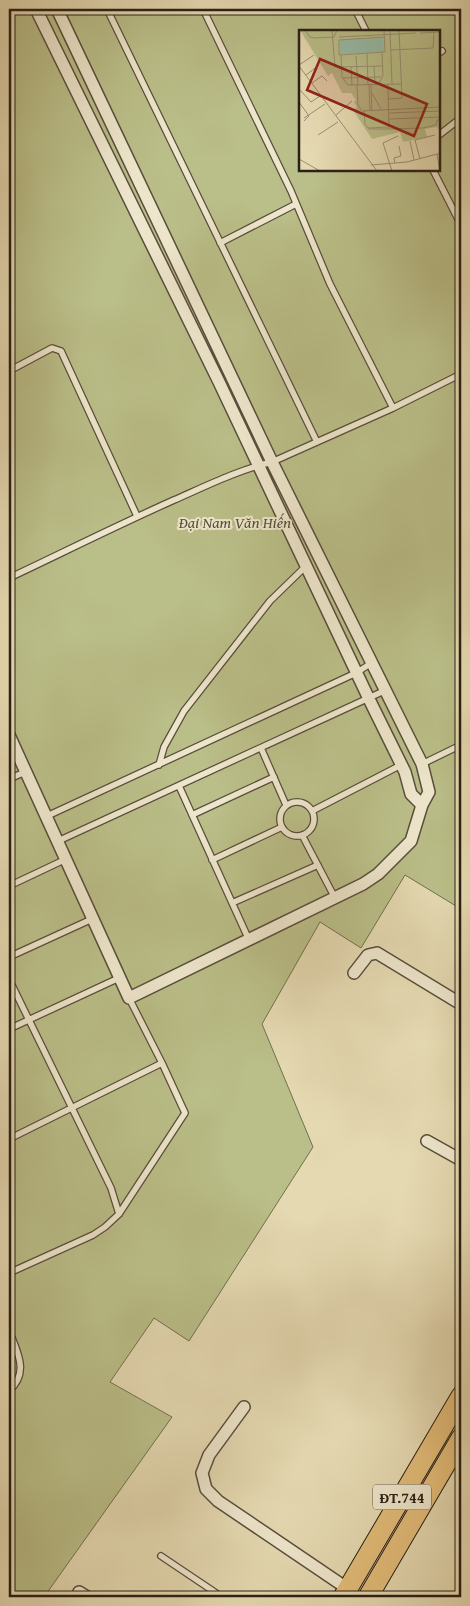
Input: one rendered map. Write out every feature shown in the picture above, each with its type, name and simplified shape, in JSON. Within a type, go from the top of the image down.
[{"type":"main road","name":"ĐT.744","points":[[345,1593],[460,1401]]},
{"type":"main road","name":"ĐT.744","points":[[368,1597],[461,1438]]},
{"type":"street","points":[[36,9],[219,382],[401,765],[411,794],[422,805]]},
{"type":"street","points":[[9,735],[64,860],[129,998],[335,898],[378,874],[411,841],[422,805],[429,792],[422,764],[272,462],[57,9]]},
{"type":"street","points":[[354,973],[368,955],[377,953],[461,1004]]},
{"type":"street","points":[[427,1141],[461,1160]]},
{"type":"street","points":[[244,1407],[210,1455],[202,1473],[206,1489],[226,1506],[345,1593]]},
{"type":"lane","points":[[107,9],[317,442]]},
{"type":"lane","points":[[203,9],[296,204],[330,284],[393,408]]},
{"type":"lane","points":[[355,9],[366,30]]},
{"type":"lane","points":[[440,134],[461,118]]},
{"type":"lane","points":[[434,171],[458,212],[461,225]]},
{"type":"lane","points":[[220,243],[296,204]]},
{"type":"lane","points":[[9,371],[52,348],[61,351],[137,516]]},
{"type":"lane","points":[[9,578],[137,516],[212,483],[258,465],[272,462],[393,408],[461,374]]},
{"type":"lane","points":[[159,765],[164,746],[184,711],[270,601],[306,566]]},
{"type":"lane","points":[[45,817],[356,673],[373,662]]},
{"type":"lane","points":[[56,842],[386,690]]},
{"type":"lane","points":[[422,764],[461,745]]},
{"type":"lane","points":[[261,748],[286,805]]},
{"type":"lane","points":[[312,811],[401,765]]},
{"type":"lane","points":[[9,779],[25,772]]},
{"type":"lane","points":[[192,815],[274,777]]},
{"type":"lane","points":[[179,786],[249,940]]},
{"type":"lane","points":[[297,802],[303,803],[312,811],[314,816],[311,828],[302,835],[291,834],[282,827],[280,815],[286,805],[297,802]]},
{"type":"lane","points":[[212,860],[282,827]]},
{"type":"lane","points":[[302,835],[335,898]]},
{"type":"lane","points":[[9,886],[64,860]]},
{"type":"lane","points":[[232,904],[318,865]]},
{"type":"lane","points":[[9,957],[92,919]]},
{"type":"lane","points":[[9,978],[111,1188],[119,1214]]},
{"type":"lane","points":[[9,1029],[119,978]]},
{"type":"lane","points":[[9,1273],[93,1235],[119,1214],[185,1113],[129,998]]},
{"type":"lane","points":[[9,1139],[162,1063]]},
{"type":"lane","points":[[9,1330],[21,1362],[18,1379],[9,1391]]},
{"type":"lane","points":[[161,1556],[222,1597]]},
{"type":"green space","name":"Đại Nam Văn Hiến","points":[[9,9],[461,9],[461,909],[405,875],[361,948],[320,922],[262,1024],[313,1147],[189,1341],[154,1318],[110,1382],[172,1417],[44,1597],[9,1597]]}]
